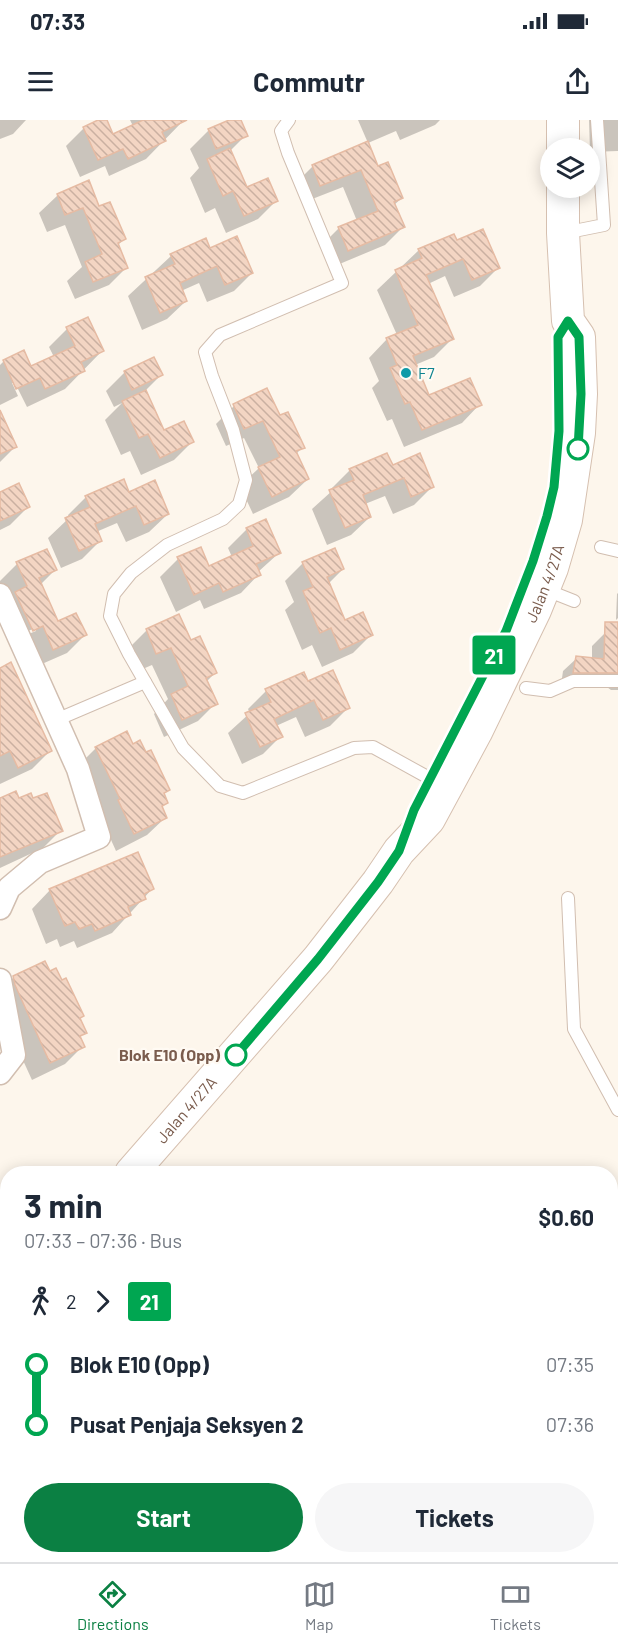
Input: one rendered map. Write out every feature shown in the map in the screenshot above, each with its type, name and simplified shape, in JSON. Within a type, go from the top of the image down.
[{"type":"street","points":[[563,120],[563,138]]},
{"type":"street","name":"Jalan 4/27A","points":[[137,1166],[318,959],[378,882],[399,851],[429,819],[504,675],[534,585],[554,487],[559,441],[558,337],[568,321],[563,198]]},
{"type":"street","name":"Jalan 4/27A","points":[[399,851],[414,810],[506,631],[534,585]]},
{"type":"street","points":[[0,595],[78,769],[99,837],[40,862],[9,888],[0,908]]},
{"type":"street","points":[[0,980],[14,1055],[0,1073]]},
{"type":"lane","points":[[289,120],[281,131],[342,283],[220,335],[206,352],[212,376],[233,430],[246,480],[239,504],[223,519],[167,545],[131,573],[114,594],[110,616],[183,748],[220,786],[243,794],[354,748],[373,747],[431,779]]},
{"type":"lane","points":[[563,234],[604,225],[597,120]]},
{"type":"lane","points":[[601,547],[618,550]]},
{"type":"lane","points":[[534,585],[574,601]]},
{"type":"lane","points":[[526,688],[550,691],[573,681],[618,681]]},
{"type":"lane","points":[[56,720],[145,682]]},
{"type":"lane","points":[[568,897],[574,1029],[618,1110]]},
{"type":"building","points":[[98,120],[107,120],[113,134],[143,120],[187,120],[162,132],[166,141],[128,159],[123,149],[98,160],[83,127]]},
{"type":"building","points":[[229,120],[241,120],[248,136],[216,149],[208,129]]},
{"type":"building","points":[[368,141],[378,166],[388,162],[403,198],[394,202],[405,227],[348,251],[338,227],[378,211],[361,170],[320,186],[312,165]]},
{"type":"building","points":[[230,148],[247,187],[268,178],[278,201],[244,216],[233,191],[223,196],[207,159]]},
{"type":"building","points":[[89,180],[99,206],[110,202],[126,239],[118,243],[128,268],[93,282],[85,262],[102,254],[83,208],[65,215],[57,194]]},
{"type":"building","points":[[483,229],[500,268],[472,280],[463,259],[426,275],[454,339],[413,356],[429,395],[470,378],[482,405],[422,430],[410,402],[405,404],[390,368],[397,365],[386,338],[418,325],[395,270],[422,258],[418,249],[454,234],[457,240]]},
{"type":"building","points":[[237,236],[253,273],[225,285],[217,266],[180,283],[187,301],[160,313],[145,277],[175,264],[170,254],[206,238],[210,248]]},
{"type":"building","points":[[88,317],[104,351],[81,362],[85,371],[45,389],[40,378],[16,389],[3,360],[24,350],[31,366],[75,346],[66,327]]},
{"type":"building","points":[[154,357],[163,375],[132,390],[124,371]]},
{"type":"building","points":[[267,388],[280,415],[288,412],[305,448],[296,451],[309,479],[272,497],[258,467],[280,457],[263,421],[244,429],[233,404]]},
{"type":"building","points":[[146,390],[164,430],[184,421],[194,442],[160,458],[148,434],[139,438],[122,401]]},
{"type":"building","points":[[0,410],[17,447],[0,454]]},
{"type":"building","points":[[387,453],[393,465],[420,453],[434,487],[411,497],[404,478],[363,495],[371,517],[345,528],[329,490],[354,480],[349,469]]},
{"type":"building","points":[[124,479],[129,492],[155,480],[169,514],[144,525],[136,506],[95,524],[102,541],[79,551],[65,518],[90,507],[85,496]]},
{"type":"building","points":[[19,483],[30,507],[0,521],[0,492]]},
{"type":"building","points":[[266,519],[281,553],[256,564],[261,575],[223,592],[219,583],[194,595],[177,557],[201,547],[209,566],[253,546],[246,528]]},
{"type":"building","points":[[335,548],[344,569],[327,577],[345,620],[363,612],[373,635],[340,650],[331,628],[320,633],[303,591],[313,587],[302,562]]},
{"type":"building","points":[[47,549],[57,570],[39,578],[58,621],[76,613],[87,635],[53,650],[43,626],[33,631],[15,592],[27,586],[16,562]]},
{"type":"building","points":[[179,614],[191,640],[200,636],[217,673],[206,678],[218,704],[182,720],[171,694],[188,686],[171,648],[156,654],[146,629]]},
{"type":"building","points":[[605,622],[618,622],[618,673],[573,673],[576,656],[604,659]]},
{"type":"building","points":[[11,662],[52,751],[18,768],[10,751],[0,756],[0,668]]},
{"type":"building","points":[[333,670],[350,708],[323,720],[314,700],[274,719],[283,737],[260,747],[245,713],[271,702],[265,689],[304,672],[308,681]]},
{"type":"building","points":[[127,731],[133,744],[140,740],[146,752],[151,750],[170,790],[164,793],[168,803],[162,806],[167,818],[134,834],[95,747]]},
{"type":"building","points":[[16,791],[19,798],[31,793],[33,798],[47,793],[63,831],[0,857],[0,798]]},
{"type":"building","points":[[138,852],[154,889],[144,894],[146,899],[128,907],[131,915],[95,931],[92,924],[79,929],[75,922],[65,926],[49,889]]},
{"type":"building","points":[[45,961],[50,971],[56,968],[62,980],[66,978],[84,1016],[80,1018],[87,1033],[80,1036],[85,1047],[50,1063],[13,976]]},
{"type":"bus line","name":"21","points":[[236,1055],[318,959],[378,882],[399,851],[414,810],[506,631],[533,561],[554,487],[559,431],[558,337],[568,321],[579,337],[581,394],[578,449]]},
{"type":"place","name":"F7","points":[[406,373]]},
{"type":"place","name":"Blok E10 (Opp)","points":[[236,1055]]}]
